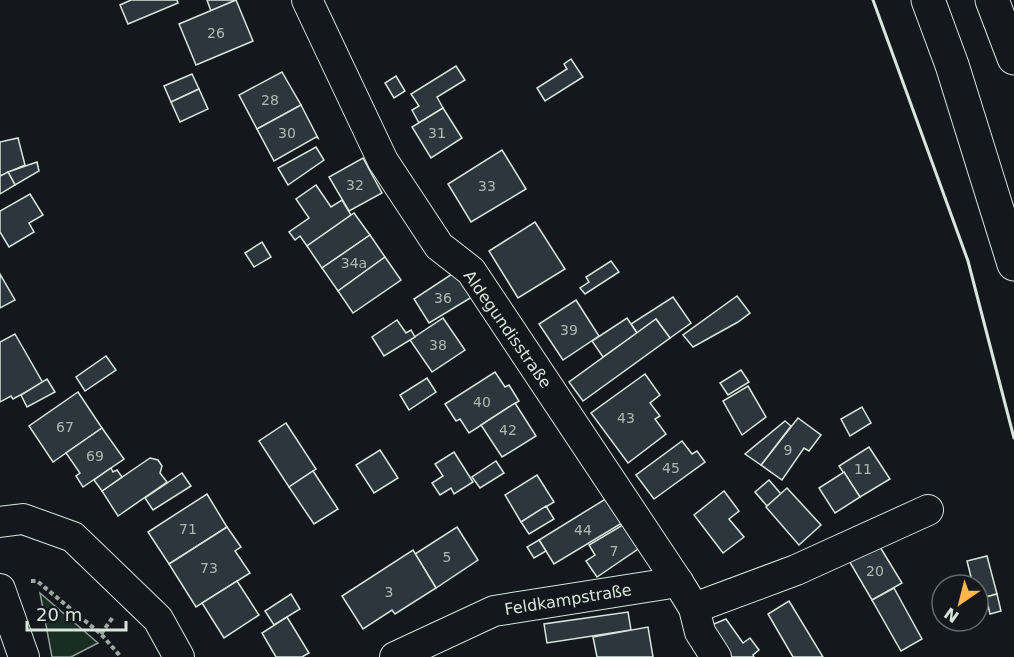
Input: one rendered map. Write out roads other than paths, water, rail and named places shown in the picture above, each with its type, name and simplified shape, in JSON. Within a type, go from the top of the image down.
[{"type":"highway","points":[[928,0],[952,65],[1014,264]]},
{"type":"highway","points":[[992,0],[1014,58]]},
{"type":"street","name":"Aldegundisstraße","points":[[307,0],[383,161],[439,246],[471,271],[678,582],[694,608],[700,632],[716,657]]},
{"type":"street","points":[[694,608],[796,570],[928,510]]},
{"type":"street","points":[[0,522],[23,519],[73,537],[158,619],[179,657]]},
{"type":"street","name":"Feldkampstraße","points":[[395,657],[494,611],[678,582]]},
{"type":"street","points":[[14,585],[24,657]]}]
